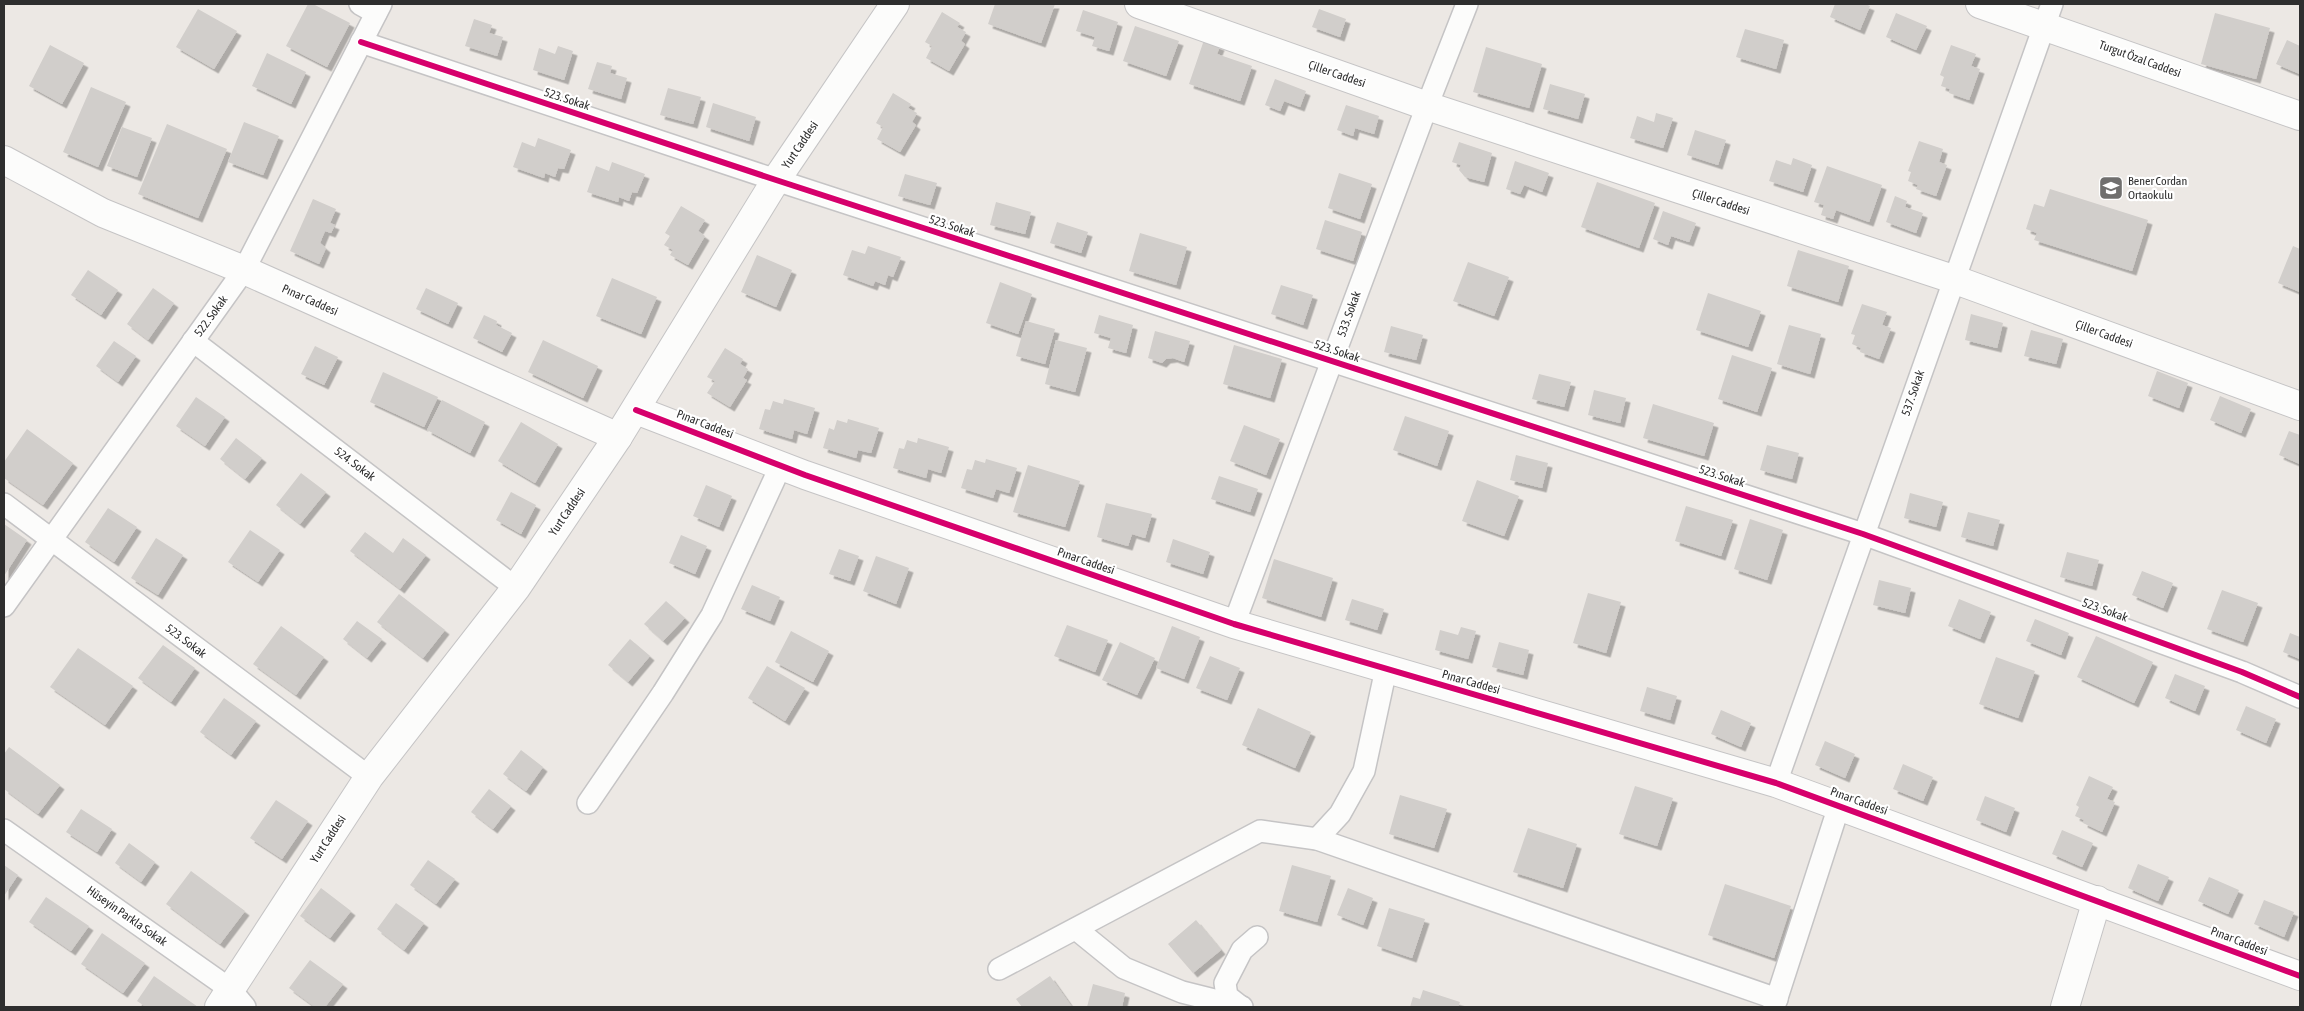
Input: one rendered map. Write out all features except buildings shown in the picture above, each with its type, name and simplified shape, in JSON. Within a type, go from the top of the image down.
[{"type":"street","name":"Yurt Caddesi","points":[[231,1001],[369,777],[516,588],[636,410],[776,180],[896,4]]},
{"type":"street","name":"Çiller Caddesi","points":[[1139,4],[1427,106],[1953,279],[2300,406]]},
{"type":"street","name":"533. Sokak","points":[[1234,624],[1427,106],[1467,4]]},
{"type":"street","name":"Turgut Özal Caddesi","points":[[1980,4],[2048,14],[2300,116]]},
{"type":"street","name":"522. Sokak","points":[[4,606],[244,270],[361,42],[372,7]]},
{"type":"street","name":"537. Sokak","points":[[1776,783],[2048,14]]},
{"type":"street","name":"523. Sokak","points":[[361,42],[776,180],[1863,534],[2242,672],[2300,697]]},
{"type":"street","name":"Pınar Caddesi","points":[[4,160],[103,213],[244,270],[618,437]]},
{"type":"street","name":"524. Sokak","points":[[193,341],[516,588]]},
{"type":"street","name":"Pınar Caddesi","points":[[636,410],[781,466],[1234,624],[1776,783],[2300,976]]},
{"type":"street","points":[[588,803],[663,693],[712,615],[781,466]]},
{"type":"street","name":"523. Sokak","points":[[4,504],[50,541],[369,777]]},
{"type":"street","points":[[1317,840],[1340,814],[1364,771],[1386,669]]},
{"type":"street","points":[[999,969],[1260,831],[1317,840],[1775,1003],[1839,806]]},
{"type":"street","name":"Hüseyin Parkla Sokak","points":[[4,830],[231,1001]]},
{"type":"street","points":[[2065,1007],[2097,900]]},
{"type":"street","points":[[1076,929],[1124,968],[1182,992],[1241,1007]]},
{"type":"street","points":[[1241,1007],[1227,996],[1225,983],[1242,950],[1257,937]]},
{"type":"cycle path","points":[[361,42],[776,180],[1863,534],[2242,672],[2300,697]]},
{"type":"cycle path","points":[[636,410],[805,475],[1234,624],[1776,783],[2300,976]]},
{"type":"place","name":"Bener Cordan Ortaokulu","points":[[2111,188]]}]
